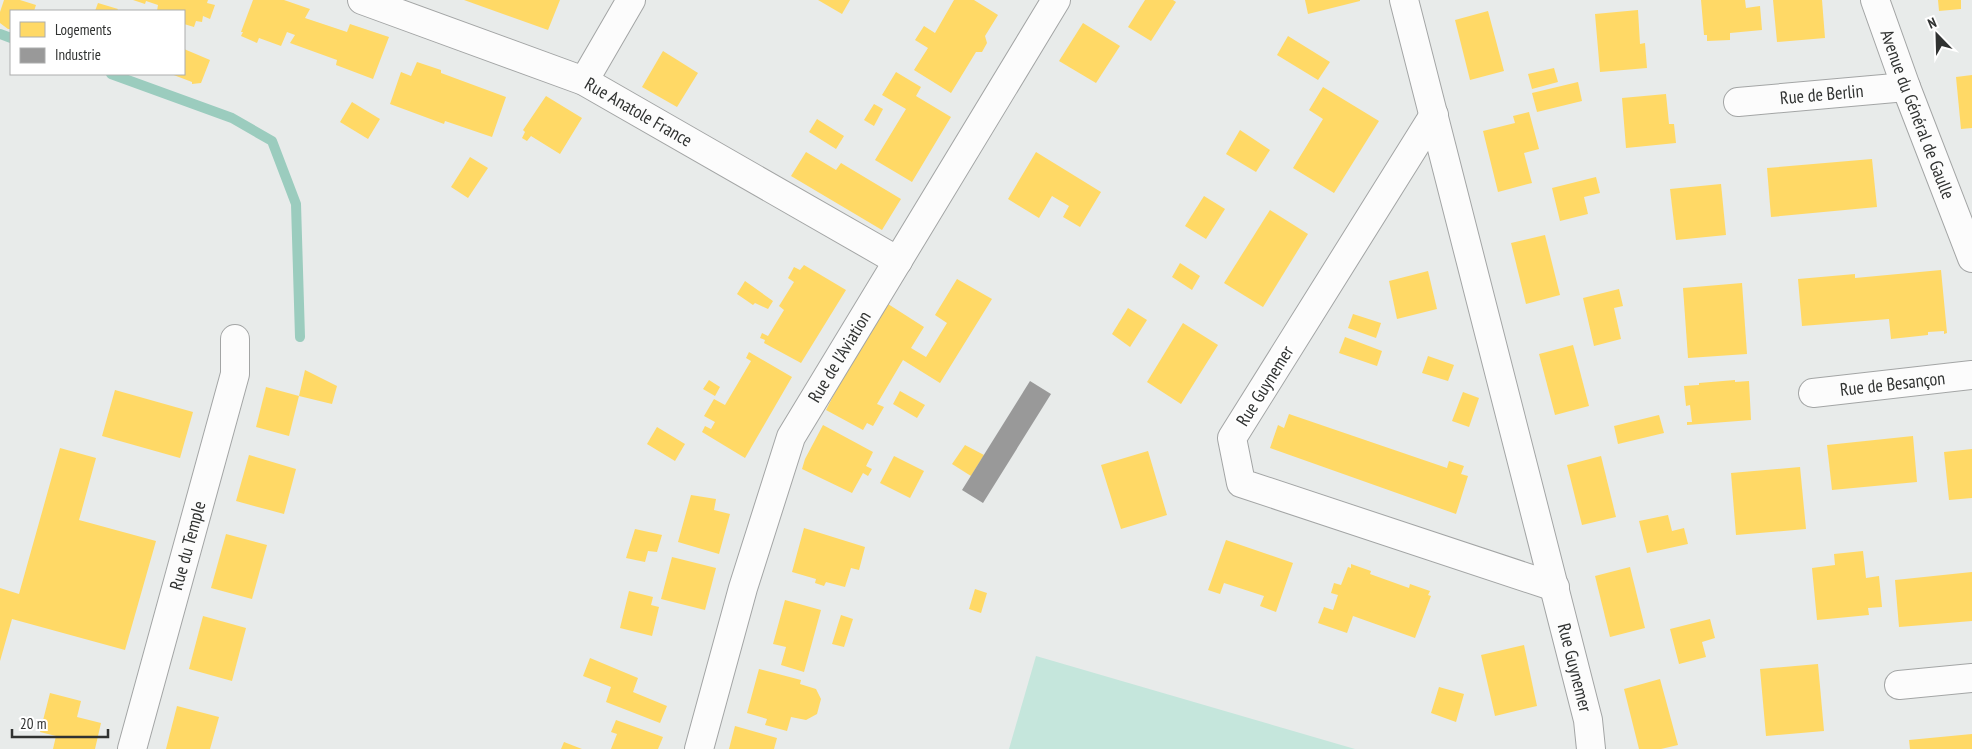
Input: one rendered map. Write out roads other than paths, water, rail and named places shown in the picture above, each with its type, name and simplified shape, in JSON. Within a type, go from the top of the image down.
[{"type":"street","name":"Rue Anatole France","points":[[362,0],[584,81],[898,261]]},
{"type":"street","points":[[584,81],[631,0]]},
{"type":"street","name":"Rue de l'Aviation","points":[[699,749],[743,588],[790,438],[1056,0]]},
{"type":"street","name":"Rue Guynemer","points":[[1404,0],[1555,587],[1588,720],[1591,749]]},
{"type":"street","name":"Avenue du Général de Gaulle","points":[[1875,0],[1906,87],[1965,219],[1972,258]]},
{"type":"street","name":"Rue de Berlin","points":[[1738,102],[1906,87]]},
{"type":"street","name":"Rue Guynemer","points":[[1434,115],[1232,438],[1241,484],[1555,587]]},
{"type":"street","name":"Rue du Temple","points":[[132,749],[235,374],[235,339]]},
{"type":"street","name":"Rue de Besançon","points":[[1813,393],[1972,375]]},
{"type":"street","points":[[1899,685],[1972,678]]},
{"type":"waterway","points":[[0,34],[10,38]]},
{"type":"waterway","points":[[114,75],[232,118],[272,141],[296,204],[300,337]]}]
